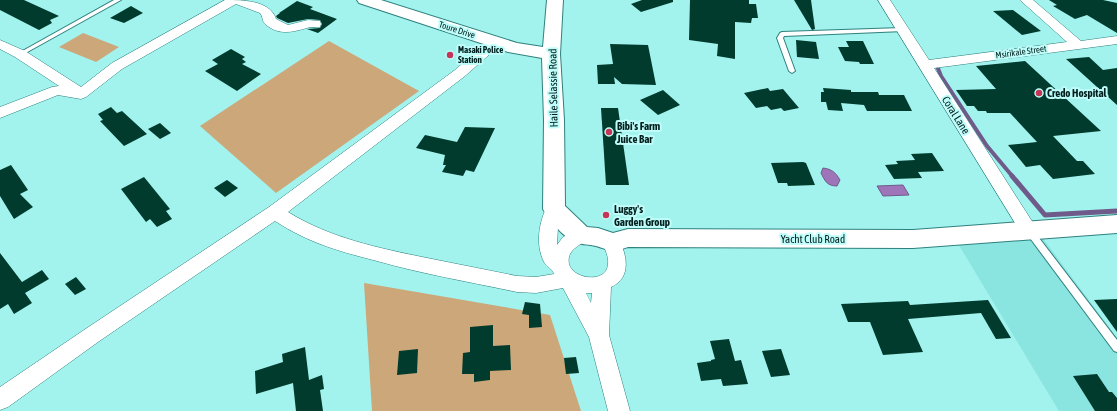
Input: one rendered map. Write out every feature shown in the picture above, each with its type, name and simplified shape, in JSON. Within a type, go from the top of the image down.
[{"type":"street","points":[[0,113],[57,90],[81,94],[116,66],[234,0]]},
{"type":"street","points":[[238,0],[264,10],[268,14],[270,21],[286,28],[295,28],[308,22],[315,24]]},
{"type":"street","name":"Toure Drive","points":[[365,0],[514,48],[551,54]]},
{"type":"street","name":"Haile Selassie Road","points":[[554,209],[552,176],[554,120],[551,54],[555,0]]},
{"type":"street","name":"Coral Lane","points":[[884,0],[1029,231]]},
{"type":"street","points":[[1026,0],[1078,45]]},
{"type":"street","name":"Msirikale Street","points":[[925,65],[1117,40]]},
{"type":"street","points":[[0,400],[91,336],[275,212],[442,87],[495,42]]},
{"type":"street","points":[[0,44],[20,54],[81,94]]},
{"type":"street","points":[[617,267],[612,243],[598,237],[581,235],[554,209],[549,220],[548,248],[552,259],[579,285],[591,286],[602,284],[612,277],[617,267],[626,249],[647,238]]},
{"type":"street","points":[[275,212],[301,229],[331,242],[400,260],[517,284],[536,285],[564,272]]},
{"type":"street","name":"Yacht Club Road","points":[[612,243],[628,238],[913,239],[1117,224]]},
{"type":"street","points":[[581,235],[568,243],[561,252],[564,272],[599,335],[619,411]]},
{"type":"street","points":[[599,335],[602,284]]},
{"type":"lane","points":[[20,54],[118,0]]},
{"type":"lane","points":[[792,71],[780,38],[782,34],[902,30]]},
{"type":"lane","points":[[1029,231],[1117,348]]},
{"type":"shaded area","points":[[83,33],[119,47],[96,62],[59,47]]},
{"type":"shaded area","points":[[329,41],[419,91],[276,193],[200,126]]},
{"type":"shaded area","points":[[823,168],[831,170],[837,175],[840,180],[837,186],[831,185],[825,181],[821,173]]},
{"type":"shaded area","points":[[903,185],[909,195],[883,196],[877,186]]},
{"type":"shaded area","points":[[1042,237],[1117,338],[1117,411],[1059,411],[957,242]]},
{"type":"shaded area","points":[[364,283],[550,315],[581,411],[372,411]]},
{"type":"building","points":[[0,0],[24,0],[59,16],[50,20],[52,23],[39,30],[0,10]]},
{"type":"building","points":[[642,0],[673,0],[673,2],[641,12],[631,4]]},
{"type":"building","points":[[690,0],[749,0],[749,4],[756,4],[758,18],[752,18],[751,23],[735,22],[735,59],[717,56],[718,44],[689,40]]},
{"type":"building","points":[[794,0],[811,0],[815,29],[812,30]]},
{"type":"building","points":[[1049,0],[1103,0],[1117,3],[1117,33],[1087,15],[1075,19],[1053,6],[1057,5]]},
{"type":"building","points":[[297,1],[313,7],[310,9],[337,19],[318,33],[307,29],[320,28],[322,24],[320,20],[308,19],[288,23],[277,18],[276,16],[279,13]]},
{"type":"building","points":[[131,6],[143,13],[124,23],[110,18]]},
{"type":"building","points":[[1013,10],[1041,31],[1022,35],[993,11]]},
{"type":"building","points":[[796,40],[816,42],[819,59],[797,57]]},
{"type":"building","points":[[846,41],[863,41],[874,64],[860,64],[859,62],[845,61],[838,47],[849,47]]},
{"type":"building","points":[[610,44],[648,45],[656,85],[622,84],[614,77],[615,84],[598,84],[597,65],[613,64]]},
{"type":"building","points":[[231,49],[245,57],[242,59],[246,62],[242,64],[261,74],[237,91],[205,71],[218,64],[212,60]]},
{"type":"building","points":[[1089,57],[1103,70],[1117,68],[1117,105],[1066,59]]},
{"type":"building","points":[[1025,61],[1101,131],[1053,136],[1077,161],[1083,161],[1095,174],[1053,179],[1040,165],[1026,167],[1008,145],[1037,142],[1010,113],[987,113],[986,111],[978,111],[974,106],[967,106],[956,90],[996,89],[976,66]]},
{"type":"building","points":[[768,88],[770,91],[783,89],[799,108],[784,111],[781,108],[771,110],[767,106],[756,108],[744,93]]},
{"type":"building","points":[[823,88],[851,90],[851,92],[878,92],[879,95],[904,95],[912,111],[867,111],[864,105],[841,103],[843,111],[828,110],[826,102],[821,102],[821,92],[824,92]]},
{"type":"building","points":[[663,90],[680,105],[658,115],[640,100]]},
{"type":"building","points":[[111,107],[117,113],[122,111],[147,134],[124,146],[100,121],[103,120],[98,114]]},
{"type":"building","points":[[601,108],[618,108],[629,185],[606,185]]},
{"type":"building","points":[[160,123],[171,133],[160,139],[148,129]]},
{"type":"building","points":[[465,127],[495,128],[474,172],[466,170],[463,176],[442,172],[446,165],[443,165],[445,155],[416,148],[425,135],[457,142]]},
{"type":"building","points":[[932,153],[944,171],[918,172],[922,178],[894,179],[885,165],[898,164],[896,161],[915,160],[911,154]]},
{"type":"building","points":[[771,163],[806,163],[815,185],[788,186],[787,183],[778,183]]},
{"type":"building","points":[[11,165],[28,190],[20,194],[33,207],[14,219],[0,196],[0,170]]},
{"type":"building","points":[[144,177],[170,209],[166,211],[172,219],[157,227],[150,219],[146,222],[121,189]]},
{"type":"building","points":[[227,180],[238,188],[225,197],[214,188]]},
{"type":"building","points":[[0,253],[22,282],[42,270],[49,279],[25,293],[32,303],[14,314],[8,304],[0,309]]},
{"type":"building","points":[[76,277],[86,289],[75,295],[65,284]]},
{"type":"building","points":[[1117,299],[1117,332],[1094,300]]},
{"type":"building","points":[[988,300],[1011,338],[996,339],[981,313],[908,319],[923,352],[883,355],[870,322],[848,322],[841,304],[908,301],[910,305]]},
{"type":"building","points":[[525,302],[540,304],[542,327],[529,328],[529,315],[522,314]]},
{"type":"building","points":[[493,325],[493,346],[510,345],[511,370],[490,371],[490,380],[474,382],[474,374],[462,374],[463,353],[470,352],[470,327]]},
{"type":"building","points":[[729,339],[735,361],[741,360],[748,384],[723,386],[721,379],[701,381],[697,363],[715,359],[710,341]]},
{"type":"building","points":[[305,347],[309,380],[322,375],[324,389],[320,390],[323,411],[296,411],[293,383],[256,394],[255,371],[283,362],[282,354]]},
{"type":"building","points":[[418,349],[417,373],[397,375],[399,351]]},
{"type":"building","points":[[781,349],[790,375],[771,377],[762,351]]},
{"type":"building","points":[[576,357],[579,373],[566,374],[564,358]]},
{"type":"building","points":[[1097,374],[1109,392],[1112,392],[1117,398],[1117,411],[1095,411],[1073,376]]},
{"type":"waterway","points":[[937,66],[941,76],[987,146],[1013,177]]},
{"type":"waterway","points":[[1012,176],[1045,215],[1117,211]]},
{"type":"place","name":"Masaki Police Station","points":[[450,55]]},
{"type":"place","name":"Credo Hospital","points":[[1039,93]]},
{"type":"place","name":"Bibi's Farm Juice Bar","points":[[609,132]]},
{"type":"place","name":"Luggy's Garden Group","points":[[606,215]]}]
